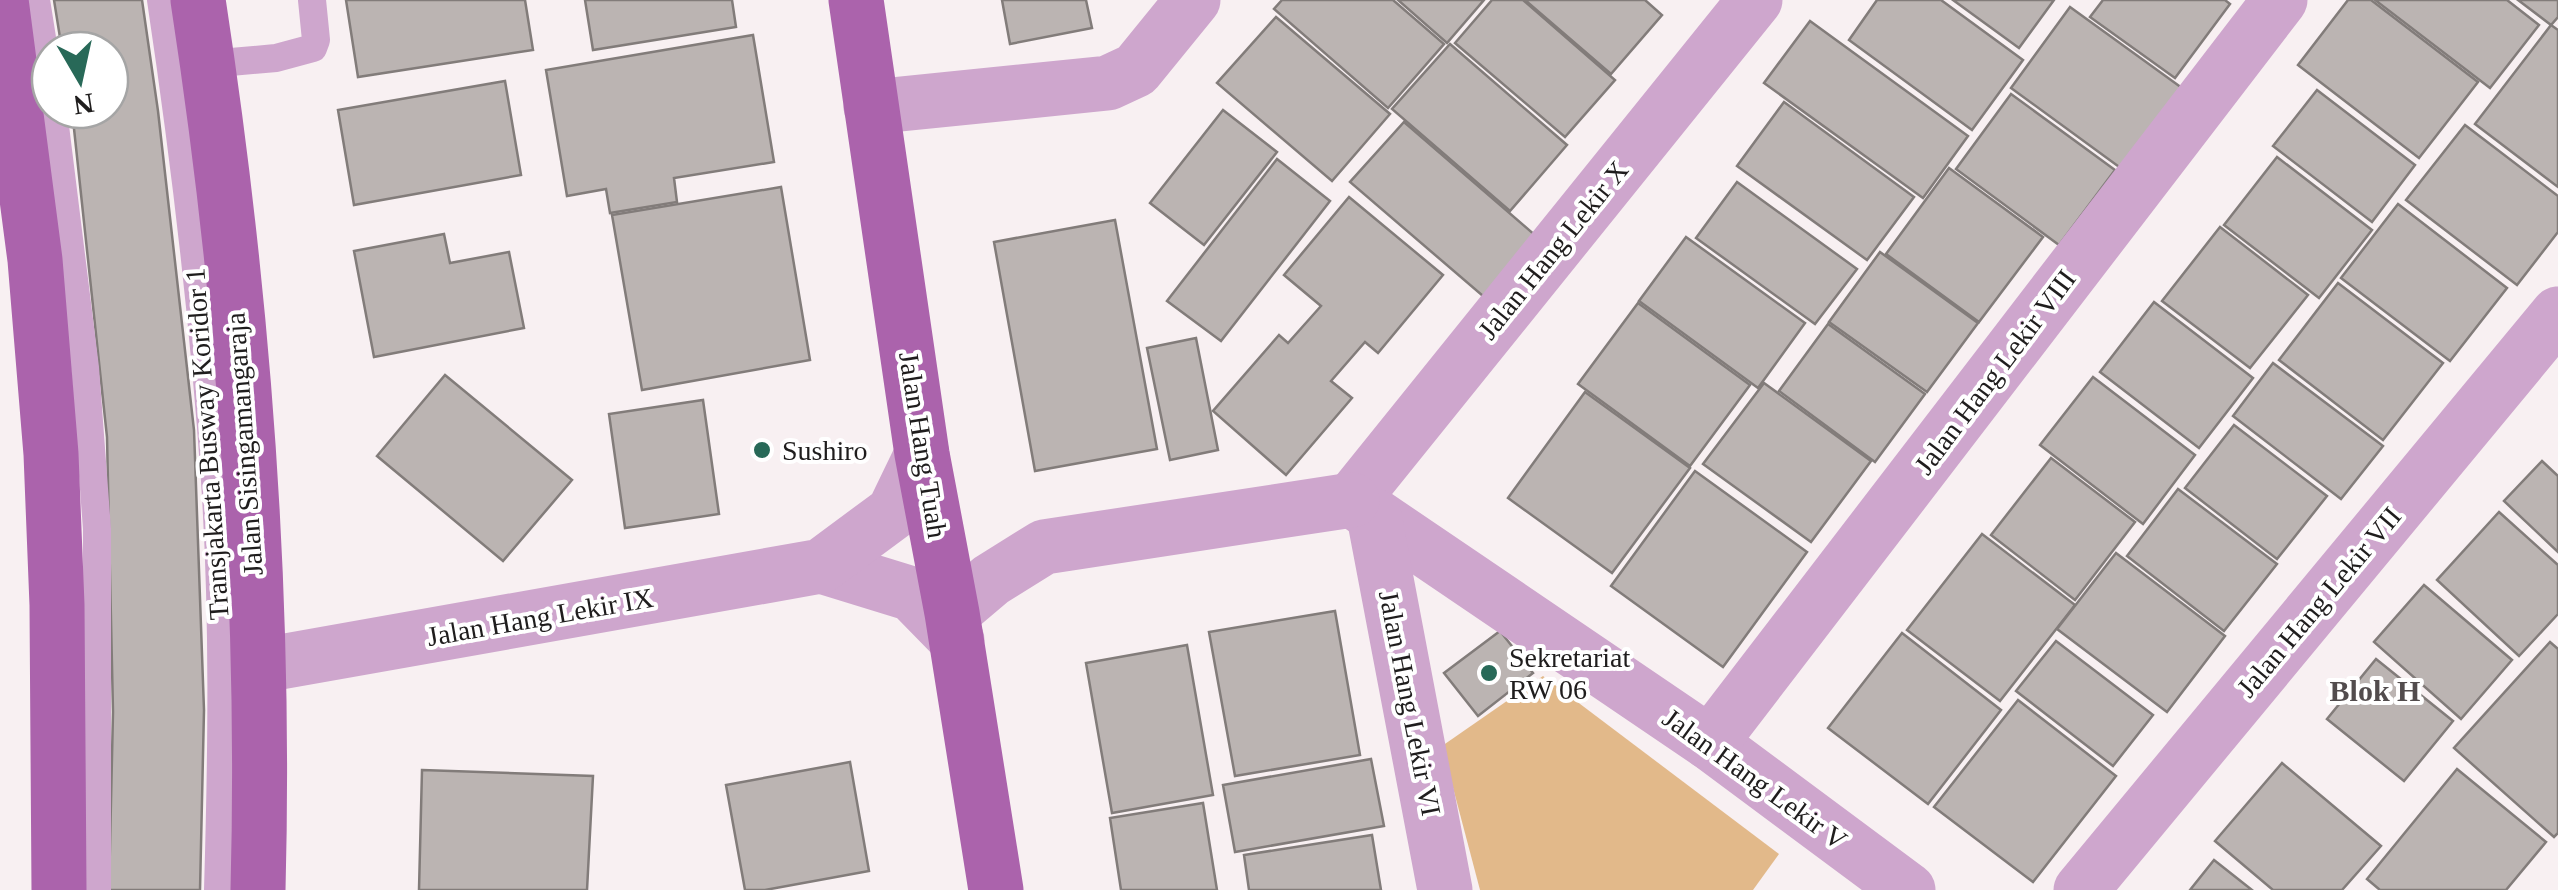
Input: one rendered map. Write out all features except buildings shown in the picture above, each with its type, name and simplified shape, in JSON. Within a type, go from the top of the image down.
[{"type":"main road","points":[[1,0],[33,241],[52,454],[59,890]]},
{"type":"main road","name":"Jalan Sisingamangaraja","points":[[198,0],[242,368],[258,666],[258,890]]},
{"type":"main road","name":"Jalan Hang Tuah","points":[[856,0],[922,454],[996,890]]},
{"type":"street","points":[[871,107],[1108,83],[1136,70],[1193,0]]},
{"type":"street","name":"Jalan Hang Lekir X","points":[[1363,508],[1754,0]]},
{"type":"street","name":"Jalan Hang Lekir VIII","points":[[1710,743],[2280,0]]},
{"type":"street","name":"Jalan Hang Lekir VII","points":[[2080,890],[2558,314]]},
{"type":"street","name":"Jalan Hang Lekir IX","points":[[258,666],[821,566],[894,512],[922,454]]},
{"type":"street","points":[[954,627],[991,580],[1044,547],[1363,508]]},
{"type":"street","name":"Jalan Hang Lekir V","points":[[1363,508],[1710,743],[1889,885]]},
{"type":"street","name":"Jalan Hang Lekir VI","points":[[1363,508],[1445,890]]},
{"type":"street","name":"Jalan Hang Lekir IX","points":[[821,566],[912,594],[954,627]]},
{"type":"lane","points":[[36,0],[41,30]]},
{"type":"lane","name":"Transjakarta Busway Koridor 1","points":[[161,0],[182,142],[215,484],[222,735],[218,890]]},
{"type":"lane","points":[[208,64],[276,58],[313,48],[316,40],[312,0]]},
{"type":"lane","points":[[55,130],[85,368],[97,528],[97,890]]},
{"type":"shaded area","points":[[1543,676],[1779,854],[1753,890],[1480,890],[1442,746]]},
{"type":"place","name":"Sushiro","points":[[762,450]]},
{"type":"place","name":"Sekretariat RW 06","points":[[1489,673]]},
{"type":"district","name":"Blok H","points":[[2375,690]]}]
